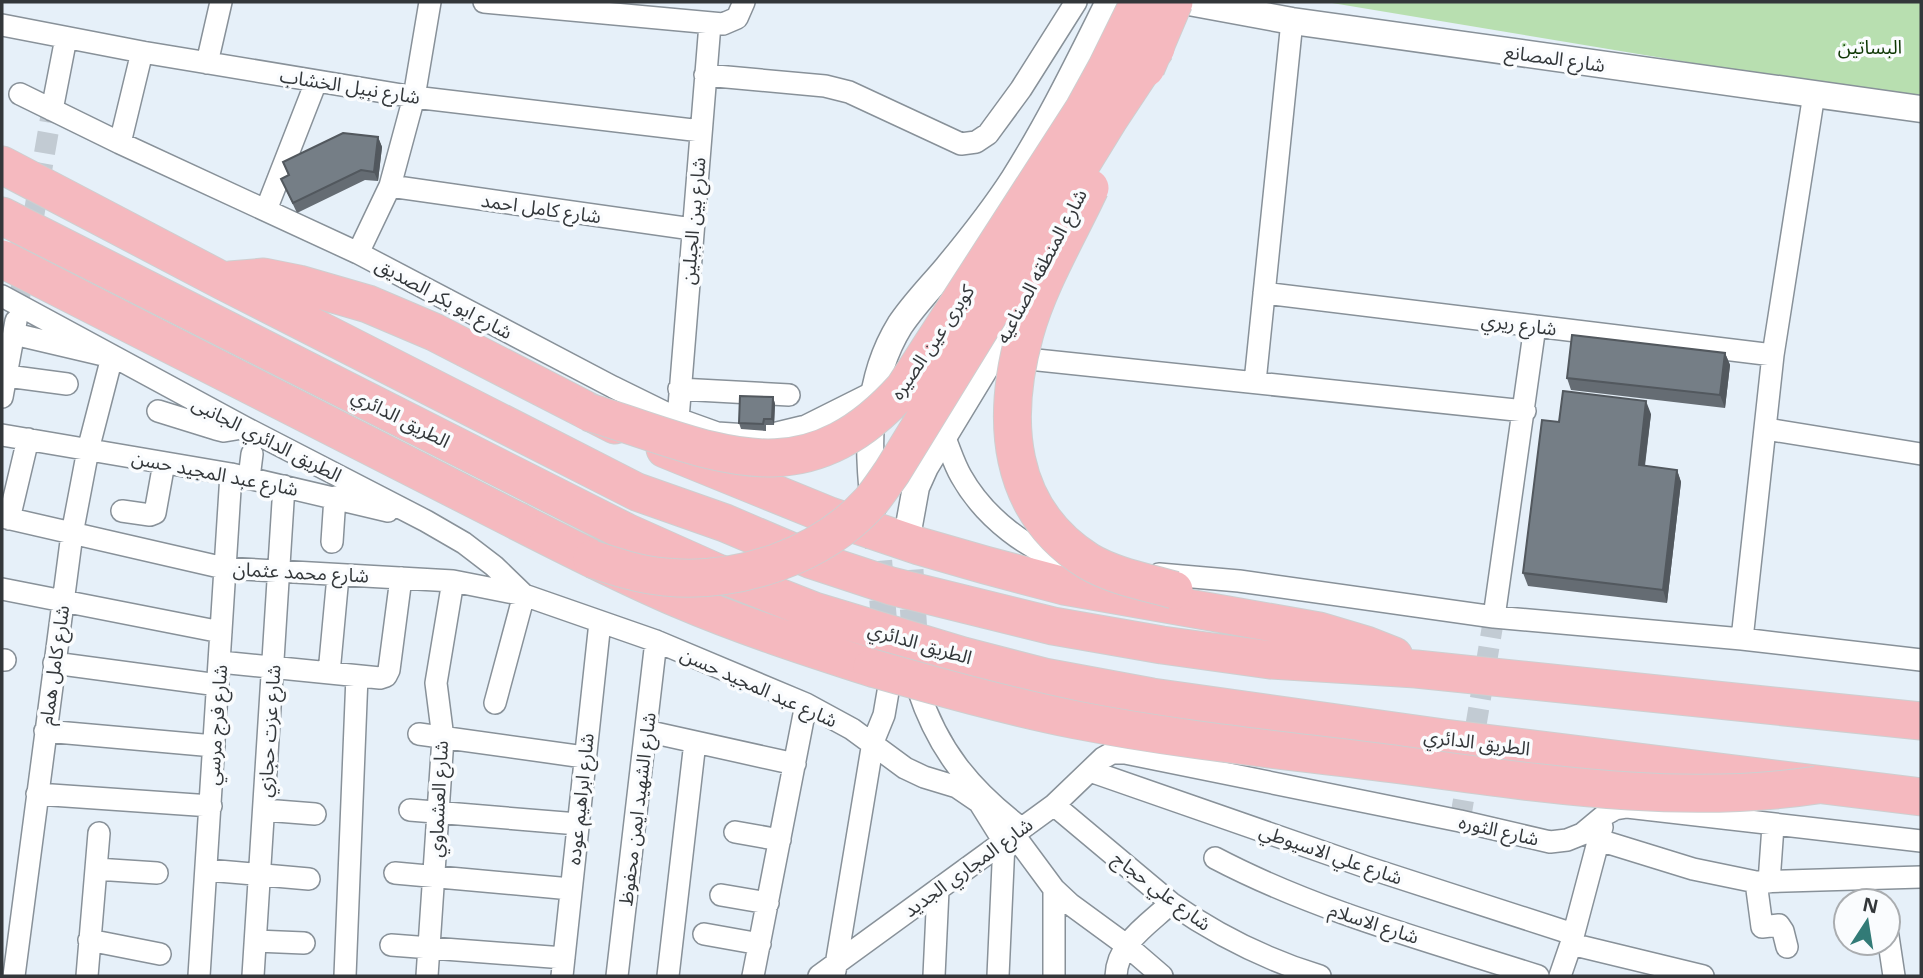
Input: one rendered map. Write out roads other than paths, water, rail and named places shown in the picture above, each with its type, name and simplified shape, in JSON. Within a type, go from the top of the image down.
[{"type":"highway","name":"كوبرى عين الصيره","points":[[588,412],[703,449],[735,457],[766,460],[798,456],[829,446],[857,432],[883,412],[904,388],[1084,109],[1139,2]]},
{"type":"highway","points":[[1174,2],[1156,48],[1046,279],[1025,332],[1014,389],[1013,446],[1021,481],[1038,513],[1061,540],[1090,562],[1123,576],[1366,645],[1416,669]]},
{"type":"highway","points":[[592,559],[628,571],[665,577],[703,578],[740,573],[776,563],[810,547],[842,527],[870,502],[892,472],[1156,48]]},
{"type":"highway","points":[[2,164],[223,281],[637,492],[725,523],[812,560],[891,586],[1053,626],[1270,660],[1416,669],[1921,721]]},
{"type":"highway","name":"الطريق الدائري","points":[[2,216],[626,532],[718,573],[814,611],[963,656],[1044,677],[1152,697],[1444,738],[1921,797]]},
{"type":"highway","points":[[2,259],[592,559],[681,600],[807,647],[939,687],[1077,720],[1160,734],[1622,791],[1725,794],[1771,792],[1817,785]]},
{"type":"highway","points":[[223,281],[264,277],[334,293],[368,304],[435,332],[660,447],[727,476],[919,546],[1064,586],[1295,626]]},
{"type":"street","points":[[207,63],[220,2]]},
{"type":"street","points":[[358,253],[390,186],[414,97],[430,2]]},
{"type":"street","points":[[484,2],[710,24],[731,22],[737,18],[744,2]]},
{"type":"street","points":[[705,75],[825,86],[849,92],[961,144],[976,142],[988,134],[1021,89],[1076,2]]},
{"type":"street","points":[[876,523],[869,444],[874,392],[888,348],[912,308],[983,225],[1014,179],[1055,110],[1109,2]]},
{"type":"street","name":"شارع المنطقه الصناعيه","points":[[908,531],[916,487],[925,467],[993,355],[1182,2]]},
{"type":"street","name":"شارع المصانع","points":[[1189,2],[1292,21],[1921,109]]},
{"type":"street","points":[[1255,382],[1292,21]]},
{"type":"street","name":"شارع بين الجبلين","points":[[678,419],[710,24]]},
{"type":"street","name":"شارع نبيل الخشاب","points":[[2,25],[142,52],[414,97],[701,131]]},
{"type":"street","points":[[52,110],[66,38]]},
{"type":"street","points":[[120,143],[142,52]]},
{"type":"street","points":[[266,210],[316,82]]},
{"type":"street","name":"شارع ابو بكر الصديق","points":[[20,94],[358,253],[678,419],[717,433],[764,436],[806,426],[874,392]]},
{"type":"street","points":[[1741,639],[1773,355],[1814,94]]},
{"type":"street","name":"شارع كامل احمد","points":[[390,186],[692,229]]},
{"type":"street","name":"شارع ريري","points":[[1264,293],[1773,355]]},
{"type":"street","points":[[2,397],[15,334],[10,301]]},
{"type":"street","name":"الطريق الدائري الجانبى","points":[[10,301],[426,521],[464,543],[494,566],[524,595]]},
{"type":"street","points":[[1494,617],[1535,326]]},
{"type":"street","points":[[15,334],[112,357]]},
{"type":"street","points":[[993,355],[1525,411]]},
{"type":"street","name":"شارع كامل همام","points":[[14,976],[72,534],[112,357]]},
{"type":"street","points":[[7,376],[67,384]]},
{"type":"street","points":[[679,389],[789,395]]},
{"type":"street","points":[[159,411],[224,431],[244,427]]},
{"type":"street","points":[[1766,429],[1921,454]]},
{"type":"street","name":"شارع عبد المجيد حسن","points":[[2,435],[240,476],[426,521]]},
{"type":"street","points":[[944,436],[962,478],[989,514],[1024,542],[1065,561],[1108,572],[1239,581],[1494,617],[1741,639],[1921,660]]},
{"type":"street","points":[[5,518],[29,439]]},
{"type":"street","name":"شارع فرج مرسي","points":[[199,976],[224,568],[240,476],[252,454]]},
{"type":"street","points":[[122,511],[150,515],[155,513],[164,463]]},
{"type":"street","name":"شارع عزت حجازي","points":[[253,976],[284,486]]},
{"type":"street","points":[[332,542],[335,497]]},
{"type":"street","name":"شارع محمد عثمان","points":[[5,518],[224,568],[453,581],[524,595],[600,622]]},
{"type":"street","points":[[329,673],[338,576]]},
{"type":"street","points":[[220,662],[380,678],[386,676],[401,578]]},
{"type":"street","name":"شارع العشماوي","points":[[427,976],[443,738],[436,683],[453,581]]},
{"type":"street","points":[[2,589],[221,632]]},
{"type":"street","points":[[495,703],[524,595]]},
{"type":"street","name":"شارع عبد المجيد حسن","points":[[600,622],[656,641],[806,704],[873,743],[905,768],[969,794],[1013,835]]},
{"type":"street","name":"شارع ابراهيم عوده","points":[[563,967],[600,622]]},
{"type":"street","name":"شارع الشهيد ايمن محفوظ","points":[[617,976],[656,641]]},
{"type":"street","points":[[54,663],[218,685]]},
{"type":"street","points":[[345,976],[357,676]]},
{"type":"street","points":[[829,973],[873,743],[884,715],[889,686]]},
{"type":"street","points":[[918,689],[941,744],[963,776],[990,804],[1054,889],[1162,976]]},
{"type":"street","points":[[753,976],[806,704]]},
{"type":"street","points":[[45,731],[214,746]]},
{"type":"street","points":[[646,731],[795,764]]},
{"type":"street","points":[[419,734],[584,757]]},
{"type":"street","points":[[668,976],[695,742]]},
{"type":"street","name":"شارع المجاري الجديد","points":[[829,973],[1054,805],[1103,758],[1112,753]]},
{"type":"street","name":"شارع الثوره","points":[[1112,753],[1125,753],[1407,810],[1550,842],[1567,840],[1582,834],[1615,809],[1638,807],[1921,841]]},
{"type":"street","name":"شارع علي الاسيوطي","points":[[1090,771],[1572,939],[1703,976]]},
{"type":"street","points":[[37,794],[211,806]]},
{"type":"street","name":"شارع علي حجاج","points":[[1054,805],[1171,903],[1231,940],[1306,974]]},
{"type":"street","points":[[264,810],[315,814]]},
{"type":"street","points":[[410,810],[578,824]]},
{"type":"street","points":[[1560,976],[1606,814]]},
{"type":"street","points":[[1773,825],[1762,882],[1762,927],[1779,925],[1787,947]]},
{"type":"street","points":[[735,832],[780,840]]},
{"type":"street","points":[[86,976],[99,833]]},
{"type":"street","points":[[998,976],[1013,835]]},
{"type":"street","points":[[1599,840],[1693,869],[1762,882],[1921,877]]},
{"type":"street","name":"شارع الاسلام","points":[[1215,858],[1271,886],[1330,909],[1538,976]]},
{"type":"street","points":[[96,869],[157,873]]},
{"type":"street","points":[[207,870],[309,879]]},
{"type":"street","points":[[395,873],[571,889]]},
{"type":"street","points":[[1880,880],[1881,887]]},
{"type":"street","points":[[1054,889],[1054,976]]},
{"type":"street","points":[[934,976],[938,890]]},
{"type":"street","points":[[721,895],[768,903]]},
{"type":"street","points":[[1116,976],[1119,957],[1126,945],[1171,903]]},
{"type":"street","points":[[704,934],[760,944]]},
{"type":"street","points":[[89,940],[160,954]]},
{"type":"street","points":[[256,941],[304,943]]},
{"type":"street","points":[[391,945],[563,967]]},
{"type":"street","points":[[1891,957],[1894,976]]},
{"type":"tunnel","points":[[18,306],[52,110]]},
{"type":"tunnel","points":[[876,522],[886,646]]},
{"type":"tunnel","points":[[908,531],[918,689]]},
{"type":"tunnel","points":[[1460,821],[1494,617]]},
{"type":"park label","name":"البساتين","points":[[1870,47]]}]
